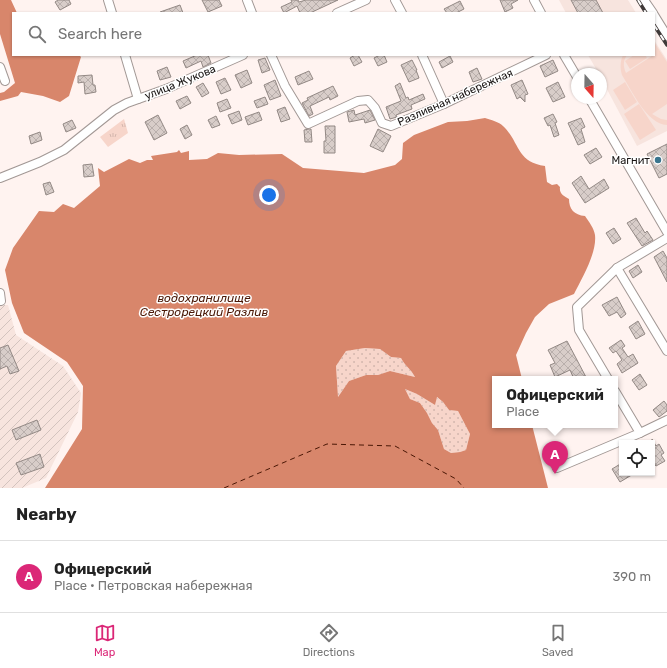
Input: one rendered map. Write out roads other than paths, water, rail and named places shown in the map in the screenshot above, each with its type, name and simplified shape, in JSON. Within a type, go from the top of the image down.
[{"type":"street","points":[[108,0],[112,12]]},
{"type":"street","points":[[247,0],[252,12]]},
{"type":"street","points":[[339,12],[366,0]]},
{"type":"street","points":[[395,0],[401,12]]},
{"type":"street","points":[[534,0],[540,12]]},
{"type":"street","points":[[644,0],[652,12]]},
{"type":"street","points":[[655,17],[667,36]]},
{"type":"street","points":[[125,56],[138,99]]},
{"type":"street","name":"улица Жукова","points":[[0,178],[40,162],[64,150],[114,110],[241,56]]},
{"type":"street","name":"Разливная набережная","points":[[271,56],[285,86],[308,124],[358,101],[368,100],[375,108],[382,123],[391,126],[444,104],[544,56]]},
{"type":"street","points":[[422,56],[444,104]]},
{"type":"street","points":[[565,56],[572,68]]},
{"type":"street","points":[[0,67],[5,81]]},
{"type":"street","points":[[592,104],[667,232]]},
{"type":"street","points":[[606,376],[579,330],[577,307],[618,268],[667,238]]},
{"type":"street","points":[[618,268],[667,351]]},
{"type":"street","points":[[0,293],[0,301]]},
{"type":"street","points":[[618,396],[640,433]]},
{"type":"street","points":[[557,468],[667,420]]},
{"type":"water","points":[[0,0],[11,0],[17,12],[12,12],[12,56],[80,56],[81,57],[69,96],[60,102],[43,96],[21,92],[18,96],[0,101],[0,93],[4,92],[15,83],[0,34]]},
{"type":"water","name":"водохранилище Сестрорецкий Разлив","points":[[485,118],[497,122],[503,126],[513,138],[523,156],[536,164],[545,166],[547,182],[552,185],[557,184],[560,187],[561,193],[569,199],[571,209],[575,213],[585,216],[595,235],[594,250],[585,273],[574,294],[549,304],[535,317],[526,333],[516,355],[521,376],[492,376],[492,428],[533,428],[548,488],[45,488],[82,429],[83,386],[67,362],[24,333],[12,303],[5,270],[13,248],[39,211],[54,212],[63,204],[74,208],[100,186],[98,168],[104,172],[129,159],[140,163],[147,160],[153,160],[151,156],[177,152],[179,150],[181,153],[189,151],[189,160],[207,159],[218,153],[239,155],[282,154],[303,168],[364,173],[395,165],[402,159],[403,143],[414,135],[448,122]],"holes":[[[365,348],[380,349],[391,357],[401,358],[415,377],[390,371],[378,375],[366,375],[349,381],[338,397],[336,366],[346,351]],[[405,389],[417,394],[435,405],[437,397],[449,410],[458,411],[470,434],[466,450],[451,453],[444,449],[438,430],[432,423],[427,413],[420,403],[410,399]]]},
{"type":"railway","points":[[638,0],[645,12]]},
{"type":"railway","points":[[655,27],[667,45]]},
{"type":"place","name":"Магнит","points":[[658,160]]},
{"type":"place","name":"Офицерский","points":[[555,474]]}]
